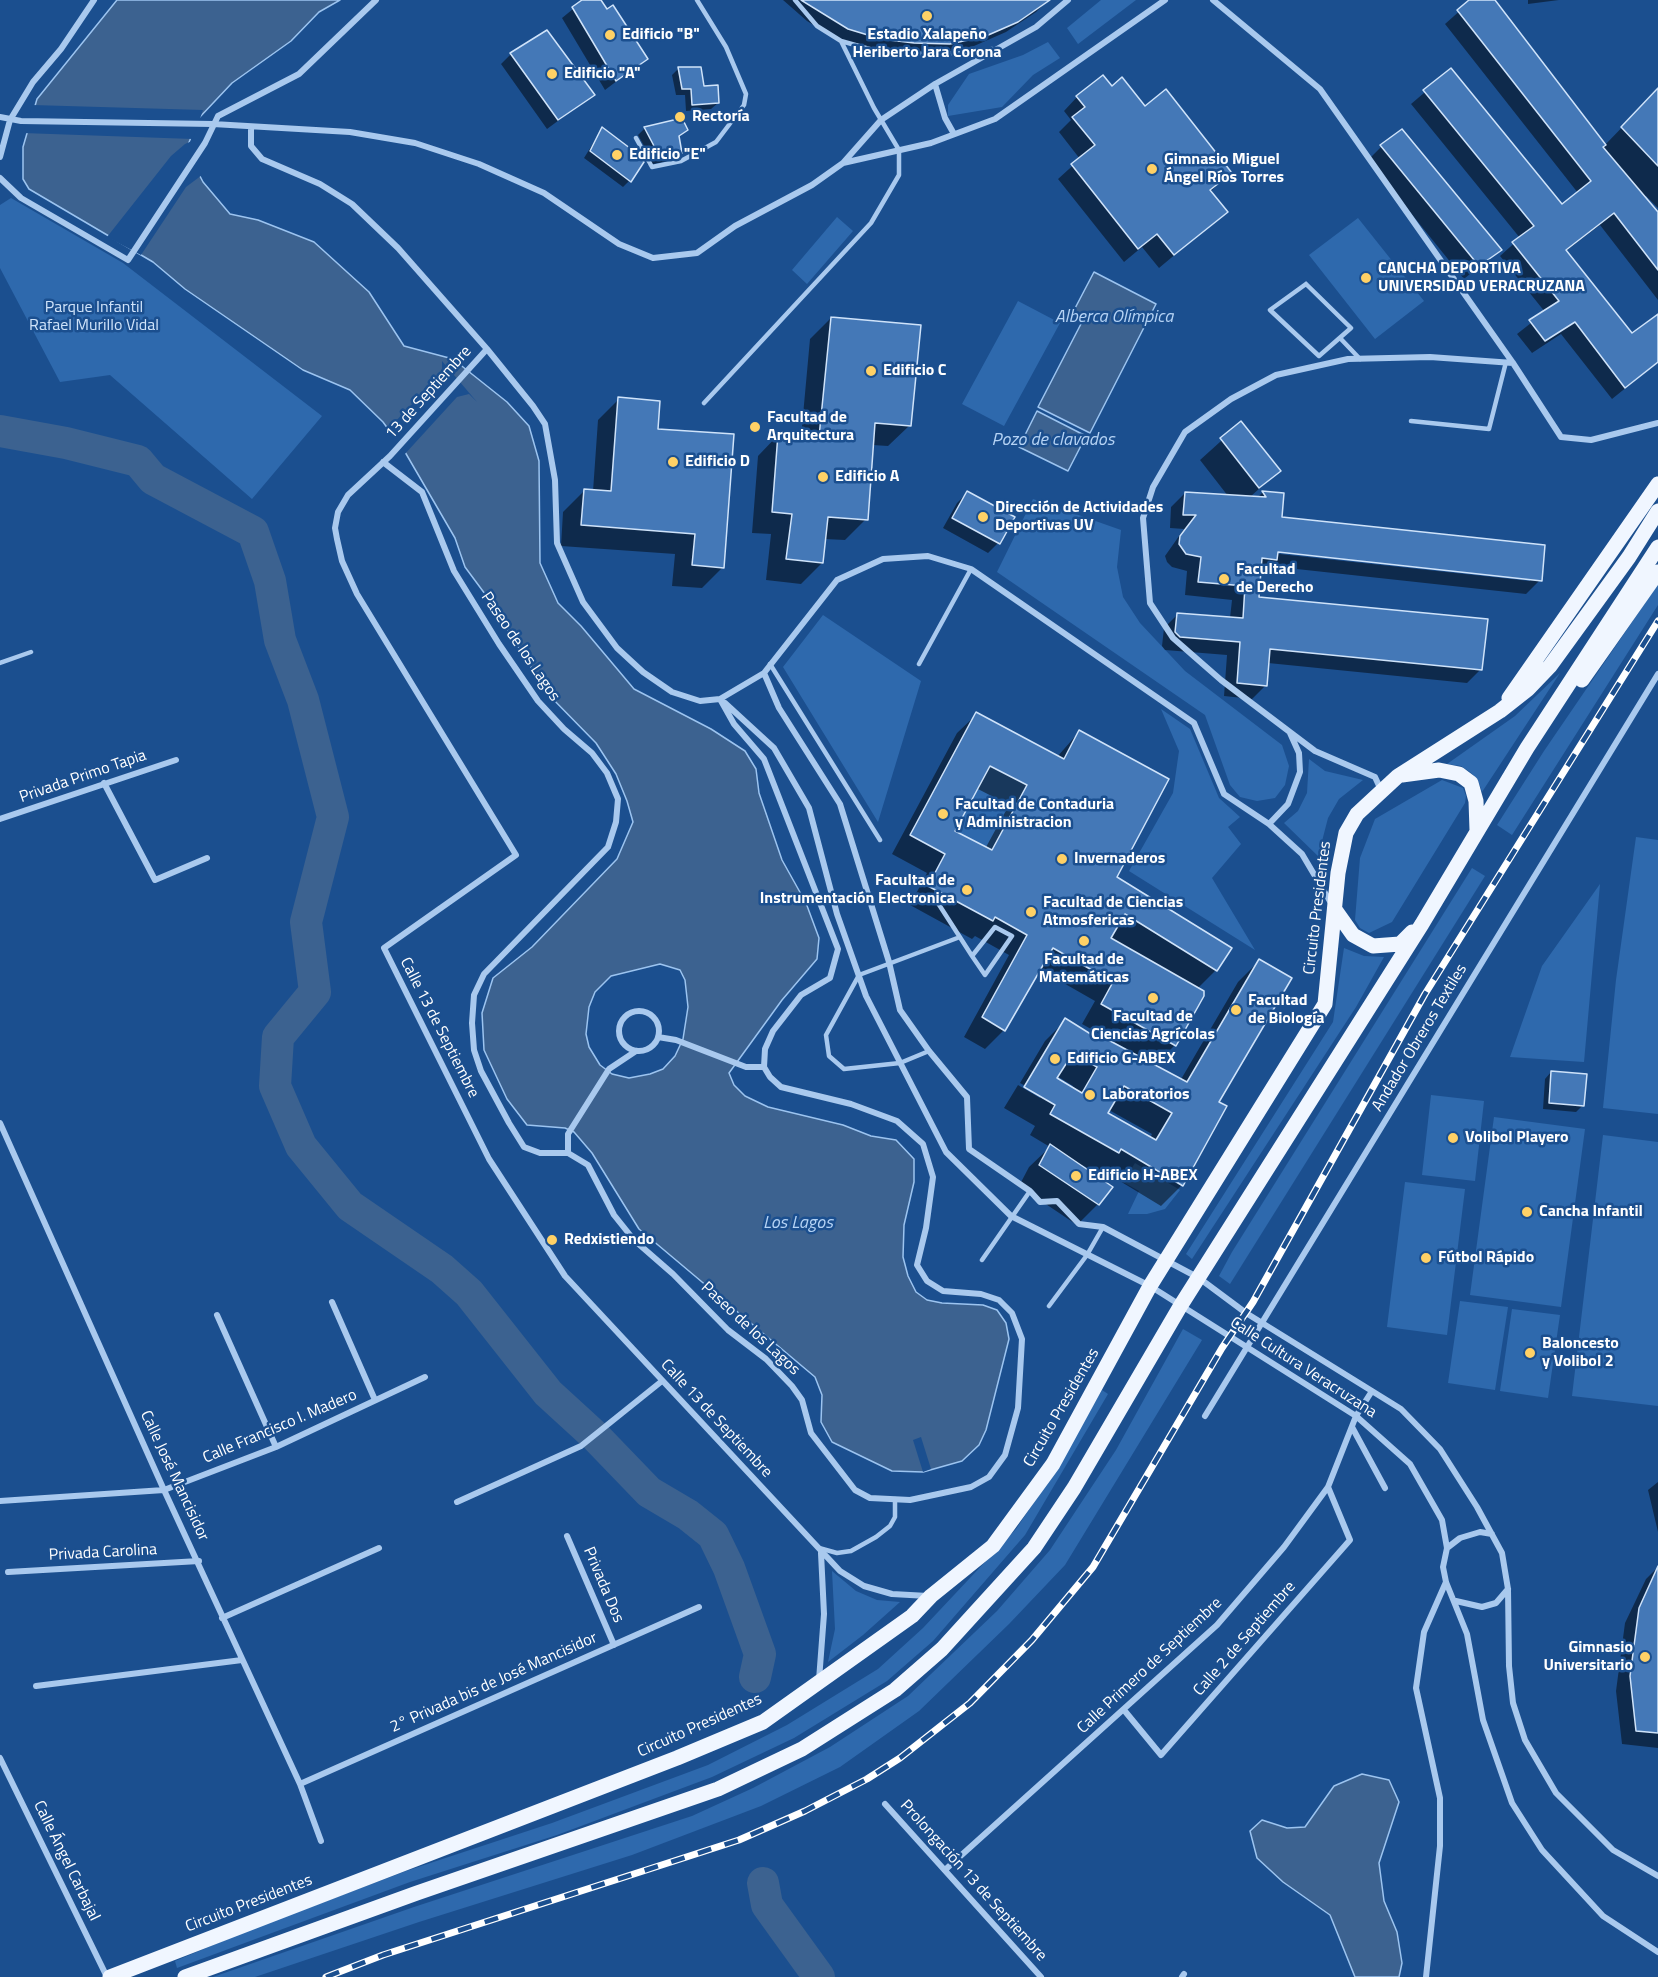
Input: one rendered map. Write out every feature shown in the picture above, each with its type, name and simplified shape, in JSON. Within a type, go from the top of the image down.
[{"type":"main road","points":[[1500,711],[1658,484]]},
{"type":"main road","name":"Circuito Presidentes","points":[[109,1977],[687,1754],[763,1722],[912,1616],[931,1596],[993,1546],[1053,1464],[1150,1286],[1325,1004],[1338,873],[1346,834],[1357,814],[1398,776],[1500,711],[1538,678],[1629,557],[1658,511]]},
{"type":"main road","points":[[185,1977],[718,1789],[802,1749],[895,1690],[942,1649],[1034,1548],[1074,1488],[1181,1305],[1422,924],[1527,748],[1658,547]]},
{"type":"main road","points":[[1527,748],[1599,659],[1658,572]]},
{"type":"main road","points":[[1398,776],[1439,770],[1459,774],[1471,783],[1476,801],[1477,830]]},
{"type":"main road","points":[[1336,911],[1353,935],[1373,946],[1400,944],[1422,924]]},
{"type":"street","points":[[0,157],[10,120],[33,82],[61,49],[94,0]]},
{"type":"street","points":[[0,178],[21,198],[128,261],[205,143],[218,116],[299,74],[376,0]]},
{"type":"street","points":[[0,117],[21,121],[201,123],[350,132],[415,142],[479,164],[544,193],[619,244],[653,258],[697,253],[735,226],[812,185],[843,163],[881,120],[935,84],[1036,27],[1068,0]]},
{"type":"street","points":[[843,163],[899,150],[995,119],[1165,0]]},
{"type":"street","points":[[1213,0],[1320,89],[1561,437],[1591,440],[1658,423]]},
{"type":"street","points":[[935,84],[945,118],[954,134]]},
{"type":"street","points":[[250,127],[251,146],[262,159],[320,184],[352,204],[398,248],[487,349],[545,424],[555,480],[557,543],[582,602],[617,648],[643,672],[672,692],[700,701],[720,699],[764,673],[837,580],[883,559],[928,556],[971,569],[1194,723],[1224,794],[1269,824],[1302,854],[1336,911]]},
{"type":"street","name":"13 de Septiembre","points":[[390,456],[487,349]]},
{"type":"street","points":[[1381,790],[1375,777],[1315,751],[1221,680],[1167,629],[1150,603],[1143,518],[1153,487],[1185,432],[1231,399],[1276,375],[1360,359],[1430,357],[1510,363]]},
{"type":"street","name":"Calle 13 de Septiembre","points":[[390,456],[348,495],[338,512],[335,528],[342,561],[357,594],[516,855],[384,948],[489,1159],[565,1276],[840,1571],[864,1586],[892,1594],[931,1596]]},
{"type":"street","name":"Paseo de los Lagos","points":[[383,462],[422,492],[454,571],[499,644],[538,701],[564,729],[592,753],[607,773],[618,799],[616,822],[608,848],[484,974],[474,995],[472,1023],[474,1050],[481,1071],[509,1123],[524,1147],[540,1153],[568,1153],[588,1165],[614,1215],[634,1240],[673,1274],[728,1330],[766,1359],[792,1386],[802,1400],[811,1434],[855,1490],[870,1498],[910,1500],[971,1486],[989,1477],[1005,1455],[1018,1408],[1022,1339],[1012,1313],[999,1300],[981,1294],[943,1291],[927,1281],[917,1265],[926,1228],[933,1177],[923,1144],[897,1121],[851,1104],[781,1087],[770,1077],[764,1067]]},
{"type":"street","points":[[764,673],[779,708],[840,804],[889,962],[900,1010],[928,1051],[967,1097],[969,1149],[1030,1191]]},
{"type":"street","name":"Andador Obreros Textiles","points":[[1205,1416],[1658,674]]},
{"type":"street","points":[[658,1037],[680,1041],[746,1067],[764,1067],[765,1049],[773,1031],[801,995],[830,978],[838,948],[764,759],[734,723],[720,699]]},
{"type":"street","name":"Calle Cultura Veracruzana","points":[[720,699],[774,748],[808,808],[837,914],[866,996],[946,1152],[1011,1216],[1150,1286],[1181,1305],[1356,1416],[1410,1464],[1442,1520],[1447,1548],[1443,1567],[1446,1582],[1456,1601],[1467,1634],[1483,1720],[1497,1767],[1512,1803],[1542,1850],[1603,1916],[1658,1952]]},
{"type":"street","points":[[1269,824],[1288,804],[1300,772],[1299,753],[1290,732]]},
{"type":"street","name":"Privada Primo Tapia","points":[[0,819],[176,760]]},
{"type":"street","points":[[104,783],[155,880],[207,858]]},
{"type":"street","points":[[568,1153],[568,1134],[609,1069],[636,1051],[652,1046],[658,1037],[658,1023],[648,1013],[629,1014],[620,1025],[619,1032],[624,1044],[636,1051]]},
{"type":"street","name":"Calle José Mancisidor","points":[[0,1123],[164,1490],[199,1561],[222,1618],[300,1784],[321,1841]]},
{"type":"street","name":"Calle Cultura Veracruzana","points":[[1030,1191],[1040,1202],[1057,1201],[1079,1224],[1103,1227],[1199,1278],[1262,1323],[1401,1409],[1440,1449],[1502,1553],[1508,1589],[1509,1666],[1513,1703],[1525,1740],[1556,1793],[1613,1850],[1658,1876]]},
{"type":"street","points":[[332,1302],[375,1400]]},
{"type":"street","points":[[217,1315],[276,1447]]},
{"type":"street","name":"Calle Francisco I. Madero","points":[[0,1501],[164,1490],[276,1447],[424,1377]]},
{"type":"street","points":[[457,1502],[580,1446],[662,1381]]},
{"type":"street","name":"Calle Primero de Septiembre","points":[[946,1869],[1217,1625],[1284,1547],[1329,1487],[1356,1416],[1372,1391]]},
{"type":"street","points":[[1352,1427],[1385,1488]]},
{"type":"street","name":"Calle 2 de Septiembre","points":[[1124,1710],[1161,1755],[1350,1540],[1329,1487]]},
{"type":"street","points":[[1447,1548],[1470,1535],[1480,1532],[1492,1534]]},
{"type":"street","name":"Privada Dos","points":[[567,1536],[614,1645]]},
{"type":"street","points":[[222,1618],[379,1548]]},
{"type":"street","points":[[819,1550],[824,1614],[819,1682]]},
{"type":"street","name":"Privada Carolina","points":[[8,1572],[199,1561]]},
{"type":"street","points":[[1426,1977],[1440,1846],[1440,1798],[1416,1688],[1424,1632],[1446,1582]]},
{"type":"street","points":[[1456,1601],[1482,1608],[1496,1603],[1508,1589]]},
{"type":"street","name":"2° Privada bis de José Mancisidor","points":[[300,1784],[699,1607]]},
{"type":"street","points":[[36,1686],[242,1660]]},
{"type":"street","name":"Calle Ángel Carbajal","points":[[0,1758],[109,1977]]},
{"type":"street","name":"Prolongación 13 de Septiembre","points":[[885,1804],[1041,1977]]},
{"type":"lane","points":[[636,138],[652,167],[681,161],[716,142],[744,105],[746,94],[726,47],[698,0]]},
{"type":"lane","points":[[795,0],[817,26],[841,40],[902,54],[992,50]]},
{"type":"lane","points":[[704,403],[872,223],[899,175],[899,150],[881,120],[841,40]]},
{"type":"lane","points":[[1306,285],[1351,328],[1340,338],[1319,356],[1270,310],[1306,285]]},
{"type":"lane","points":[[1340,338],[1360,359]]},
{"type":"lane","points":[[1411,421],[1489,429],[1510,363]]},
{"type":"lane","points":[[919,664],[971,569]]},
{"type":"lane","points":[[0,663],[31,652]]},
{"type":"lane","points":[[770,664],[880,840]]},
{"type":"lane","points":[[936,900],[972,956],[985,975],[1012,936],[995,927],[972,956]]},
{"type":"lane","points":[[928,1051],[900,1063],[844,1069],[829,1056],[826,1035],[859,975],[960,937]]},
{"type":"lane","points":[[982,1260],[1030,1191]]},
{"type":"lane","points":[[1049,1306],[1087,1255],[1103,1227]]},
{"type":"lane","points":[[819,1550],[837,1553],[851,1551],[868,1542],[890,1526],[895,1517],[895,1499]]},
{"type":"green space","points":[[1101,0],[1136,0],[1078,44],[1067,28]]},
{"type":"green space","points":[[1048,42],[1060,58],[1033,75],[1002,107],[948,116],[948,105],[969,74],[1023,55]]},
{"type":"green space","name":"Parque Infantil Rafael Murillo Vidal","points":[[11,198],[123,263],[322,416],[252,499],[110,375],[60,382],[0,268],[0,205]]},
{"type":"green space","points":[[837,217],[853,231],[807,284],[792,270]]},
{"type":"green space","name":"CANCHA DEPORTIVA UNIVERSIDAD VERACRUZANA","points":[[1358,218],[1424,301],[1375,339],[1309,255]]},
{"type":"green space","points":[[1018,301],[1060,323],[1004,426],[962,404]]},
{"type":"green space","points":[[1033,499],[1121,530],[1117,567],[1123,597],[1140,623],[1185,671],[1282,745],[1289,766],[1285,785],[1275,798],[1257,801],[1240,797],[1230,785],[1205,715],[997,572]]},
{"type":"green space","points":[[1658,584],[1658,605],[1512,835],[1497,825],[1544,751]]},
{"type":"green space","points":[[823,615],[921,681],[878,822],[783,667]]},
{"type":"green space","points":[[1560,673],[1482,792],[1478,780],[1470,772],[1461,766],[1447,764],[1515,716]]},
{"type":"green space","points":[[1161,709],[1190,729],[1219,798],[1240,817],[1228,827],[1241,844],[1212,878],[1255,950],[1129,871],[1173,793],[1179,751]]},
{"type":"green space","points":[[1309,759],[1325,771],[1363,780],[1339,799],[1328,818],[1320,858],[1284,823],[1298,811],[1307,793]]},
{"type":"green space","points":[[990,766],[1027,785],[992,850],[955,831]]},
{"type":"green space","points":[[1442,780],[1463,788],[1466,796],[1465,803],[1392,922],[1369,933],[1360,928],[1355,920],[1360,858],[1375,819]]},
{"type":"green space","points":[[1636,837],[1658,840],[1658,1114],[1603,1108],[1616,980]]},
{"type":"green space","points":[[1472,868],[1485,876],[1230,1284],[1219,1276],[1232,1252]]},
{"type":"green space","points":[[1600,884],[1584,1062],[1510,1057],[1542,966]]},
{"type":"green space","points":[[1344,948],[1364,956],[1384,957],[1356,1007],[1192,1259],[1186,1254],[1333,1022]]},
{"type":"green space","name":"Volibol Playero","points":[[1431,1095],[1484,1101],[1475,1181],[1422,1175]]},
{"type":"green space","name":"Cancha Infantil","points":[[1494,1117],[1585,1129],[1561,1307],[1470,1295]]},
{"type":"green space","points":[[1603,1135],[1658,1142],[1658,1406],[1572,1396]]},
{"type":"green space","points":[[1135,1163],[1180,1190],[1165,1209],[1147,1214],[1128,1214],[1139,1191],[1123,1182]]},
{"type":"green space","name":"Fútbol Rápido","points":[[1405,1182],[1465,1189],[1447,1335],[1387,1327]]},
{"type":"green space","points":[[1460,1301],[1508,1307],[1495,1390],[1448,1383]]},
{"type":"green space","name":"Baloncesto y Volibol 2","points":[[1512,1309],[1560,1315],[1548,1398],[1500,1391]]},
{"type":"green space","points":[[1183,1329],[1202,1340],[1065,1565],[1009,1624],[919,1711],[840,1767],[761,1806],[632,1855],[419,1922],[255,1977],[213,1977],[414,1907],[692,1816],[753,1788],[830,1747],[908,1696],[997,1611],[1050,1550],[1116,1450]]},
{"type":"green space","points":[[1102,1390],[1108,1394],[1025,1535],[933,1641],[887,1681],[794,1738],[712,1777],[557,1835],[410,1882],[177,1968],[175,1961],[247,1931],[406,1871],[552,1823],[708,1765],[787,1725],[878,1669],[923,1628],[1016,1529],[1055,1471]]},
{"type":"green space","points":[[832,1571],[856,1591],[877,1600],[900,1602],[828,1662],[835,1629]]},
{"type":"water","name":"Los Lagos","points":[[117,0],[340,0],[319,12],[291,41],[232,83],[198,119],[188,145],[189,155],[203,182],[230,214],[258,220],[314,242],[369,292],[404,346],[453,359],[507,402],[529,426],[539,461],[540,563],[558,603],[581,626],[634,689],[711,729],[745,751],[756,769],[759,793],[782,860],[806,903],[819,938],[817,959],[782,1000],[729,1073],[734,1085],[745,1096],[768,1107],[843,1125],[871,1136],[896,1140],[914,1159],[914,1182],[904,1225],[903,1257],[908,1276],[916,1292],[927,1300],[983,1305],[997,1310],[1006,1323],[1009,1339],[986,1430],[979,1445],[962,1461],[923,1472],[892,1471],[832,1442],[821,1422],[822,1395],[815,1377],[639,1229],[592,1153],[574,1132],[565,1128],[527,1125],[507,1099],[484,1050],[482,1013],[493,978],[532,947],[617,859],[633,822],[616,774],[596,743],[547,693],[488,598],[465,567],[455,538],[405,452],[383,422],[350,390],[303,370],[185,289],[153,262],[29,189],[23,179],[23,147],[37,99]],"holes":[[[660,964],[680,970],[685,980],[688,1007],[683,1039],[675,1056],[663,1069],[650,1074],[629,1078],[612,1074],[600,1065],[589,1047],[586,1034],[589,1007],[595,992],[611,976]]]},
{"type":"water","name":"Alberca Olímpica","points":[[1094,272],[1156,304],[1090,433],[1038,407],[1083,320],[1072,314]]},
{"type":"water","name":"Pozo de clavados","points":[[1037,411],[1086,436],[1068,471],[1019,447]]},
{"type":"water","points":[[1362,1774],[1389,1780],[1399,1802],[1379,1863],[1384,1901],[1397,1932],[1402,1963],[1399,1977],[1355,1977],[1330,1915],[1283,1882],[1257,1858],[1250,1831],[1262,1820],[1287,1828],[1305,1827],[1334,1786]]},
{"type":"pier","points":[[32,105],[203,110],[193,139],[23,133]]},
{"type":"pier","points":[[192,141],[192,154],[202,175],[186,187],[141,255],[107,237],[171,156]]},
{"type":"pier","points":[[442,361],[477,402],[469,394],[457,397],[404,455],[385,429],[391,426],[442,373]]},
{"type":"pier","points":[[921,1437],[931,1469],[923,1472],[913,1440]]},
{"type":"building","name":"Edificio \"B\"","points":[[582,0],[601,0],[607,9],[613,5],[648,59],[616,81],[572,7]]},
{"type":"building","name":"Estadio Xalapeño Heriberto Jara Corona","points":[[801,0],[1050,0],[1018,22],[986,36],[950,44],[881,39],[848,29]]},
{"type":"building","points":[[1469,0],[1495,0],[1606,145],[1603,147],[1658,212],[1658,270],[1614,213],[1566,250],[1632,333],[1658,314],[1658,362],[1625,388],[1575,322],[1545,341],[1529,320],[1559,301],[1512,242],[1534,226],[1423,90],[1451,68],[1562,204],[1591,181],[1457,10]]},
{"type":"building","name":"Edificio \"A\"","points":[[547,30],[595,95],[558,120],[510,53]]},
{"type":"building","points":[[678,67],[701,67],[704,86],[718,85],[719,103],[692,105],[691,89],[682,89]]},
{"type":"building","name":"Gimnasio Miguel Ángel Ríos Torres","points":[[1103,75],[1112,86],[1122,77],[1145,106],[1166,89],[1232,173],[1210,190],[1228,212],[1174,255],[1157,234],[1138,249],[1071,164],[1095,145],[1072,117],[1085,107],[1076,96]]},
{"type":"building","points":[[1658,88],[1658,166],[1621,127]]},
{"type":"building","points":[[682,118],[688,130],[679,136],[682,153],[655,159],[651,148],[654,146],[644,127]]},
{"type":"building","name":"Edificio \"E\"","points":[[602,127],[639,155],[644,162],[631,182],[590,151]]},
{"type":"building","points":[[1402,129],[1502,250],[1479,266],[1380,145]]},
{"type":"building","points":[[831,317],[921,325],[911,426],[875,423],[868,520],[828,517],[823,563],[786,559],[792,514],[772,512],[778,434],[819,437]]},
{"type":"building","name":"Edificio D","points":[[618,397],[660,401],[658,429],[734,434],[724,568],[692,565],[695,534],[581,525],[584,489],[611,491]]},
{"type":"building","points":[[1241,421],[1281,471],[1259,488],[1220,438]]},
{"type":"building","name":"Dirección de Actividades Deportivas UV","points":[[967,491],[1015,517],[1000,544],[952,518]]},
{"type":"building","points":[[1262,491],[1284,493],[1282,517],[1545,545],[1542,581],[1278,552],[1277,560],[1262,558],[1259,597],[1488,619],[1482,670],[1270,649],[1267,686],[1237,683],[1240,642],[1180,637],[1175,632],[1177,613],[1243,618],[1245,586],[1198,582],[1201,557],[1186,554],[1179,544],[1180,536],[1196,515],[1183,515],[1185,492],[1266,497]]},
{"type":"building","points":[[976,712],[1064,759],[1079,730],[1169,779],[1117,877],[1232,948],[1217,971],[1125,914],[1111,938],[1204,991],[1204,996],[1176,1046],[1101,1004],[1113,982],[1053,948],[1005,1031],[982,1017],[1027,935],[995,917],[993,921],[928,886],[945,854],[910,835]],"holes":[[[990,766],[1027,785],[992,850],[955,831]]]},
{"type":"building","points":[[1259,959],[1292,978],[1219,1102],[1227,1106],[1183,1186],[1121,1149],[1119,1153],[1050,1114],[1055,1105],[1024,1087],[1065,1018],[1097,1038],[1099,1035],[1187,1082]],"holes":[[[1073,1053],[1097,1067],[1082,1093],[1057,1078]],[[1124,1086],[1172,1113],[1156,1140],[1108,1113]]]},
{"type":"building","points":[[1551,1071],[1587,1074],[1584,1106],[1549,1103]]},
{"type":"building","name":"Edificio H-ABEX","points":[[1050,1144],[1113,1187],[1099,1205],[1039,1165]]},
{"type":"building","name":"Gimnasio Universitario","points":[[1658,1566],[1658,1733],[1636,1731],[1630,1676],[1639,1608]]},
{"type":"waterway","points":[[0,431],[66,443],[138,461],[153,479],[253,532],[270,581],[280,640],[303,700],[333,817],[306,922],[315,992],[278,1037],[275,1086],[301,1146],[350,1206],[442,1269],[469,1293],[548,1393],[595,1436],[649,1492],[688,1515],[713,1535],[729,1568],[760,1654],[755,1677]]},
{"type":"waterway","points":[[763,1883],[767,1905],[819,1977]]},
{"type":"railway","points":[[326,1977],[383,1955],[739,1840],[805,1811],[867,1779],[900,1758],[970,1703],[1032,1640],[1093,1567],[1222,1348],[1253,1302],[1425,994],[1658,621]]},
{"type":"place","name":"Estadio Xalapeño Heriberto Jara Corona","points":[[927,16]]},
{"type":"place","name":"Edificio \"B\"","points":[[610,35]]},
{"type":"place","name":"Edificio \"A\"","points":[[552,74]]},
{"type":"place","name":"Rectoría","points":[[680,117]]},
{"type":"place","name":"Edificio \"E\"","points":[[617,155]]},
{"type":"place","name":"Gimnasio Miguel Ángel Ríos Torres","points":[[1152,169]]},
{"type":"place","name":"CANCHA DEPORTIVA UNIVERSIDAD VERACRUZANA","points":[[1366,278]]},
{"type":"place","name":"Edificio C","points":[[871,371]]},
{"type":"place","name":"Facultad de Arquitectura","points":[[755,427]]},
{"type":"place","name":"Edificio D","points":[[673,462]]},
{"type":"place","name":"Edificio A","points":[[823,477]]},
{"type":"place","name":"Dirección de Actividades Deportivas UV","points":[[983,517]]},
{"type":"place","name":"Facultad de Derecho","points":[[1224,579]]},
{"type":"place","name":"Facultad de Contaduria y Administracion","points":[[943,814]]},
{"type":"place","name":"Invernaderos","points":[[1062,859]]},
{"type":"place","name":"Facultad de Instrumentación Electronica","points":[[967,890]]},
{"type":"place","name":"Facultad de Ciencias Atmosfericas","points":[[1031,912]]},
{"type":"place","name":"Facultad de Matemáticas","points":[[1084,941]]},
{"type":"place","name":"Facultad de Ciencias Agrícolas","points":[[1153,998]]},
{"type":"place","name":"Facultad de Biología","points":[[1236,1010]]},
{"type":"place","name":"Edificio G-ABEX","points":[[1055,1059]]},
{"type":"place","name":"Laboratorios","points":[[1090,1095]]},
{"type":"place","name":"Volibol Playero","points":[[1453,1138]]},
{"type":"place","name":"Edificio H-ABEX","points":[[1076,1176]]},
{"type":"place","name":"Cancha Infantil","points":[[1527,1212]]},
{"type":"place","name":"Redxistiendo","points":[[552,1240]]},
{"type":"place","name":"Fútbol Rápido","points":[[1426,1258]]},
{"type":"place","name":"Baloncesto y Volibol 2","points":[[1530,1353]]},
{"type":"place","name":"Gimnasio Universitario","points":[[1645,1657]]}]
